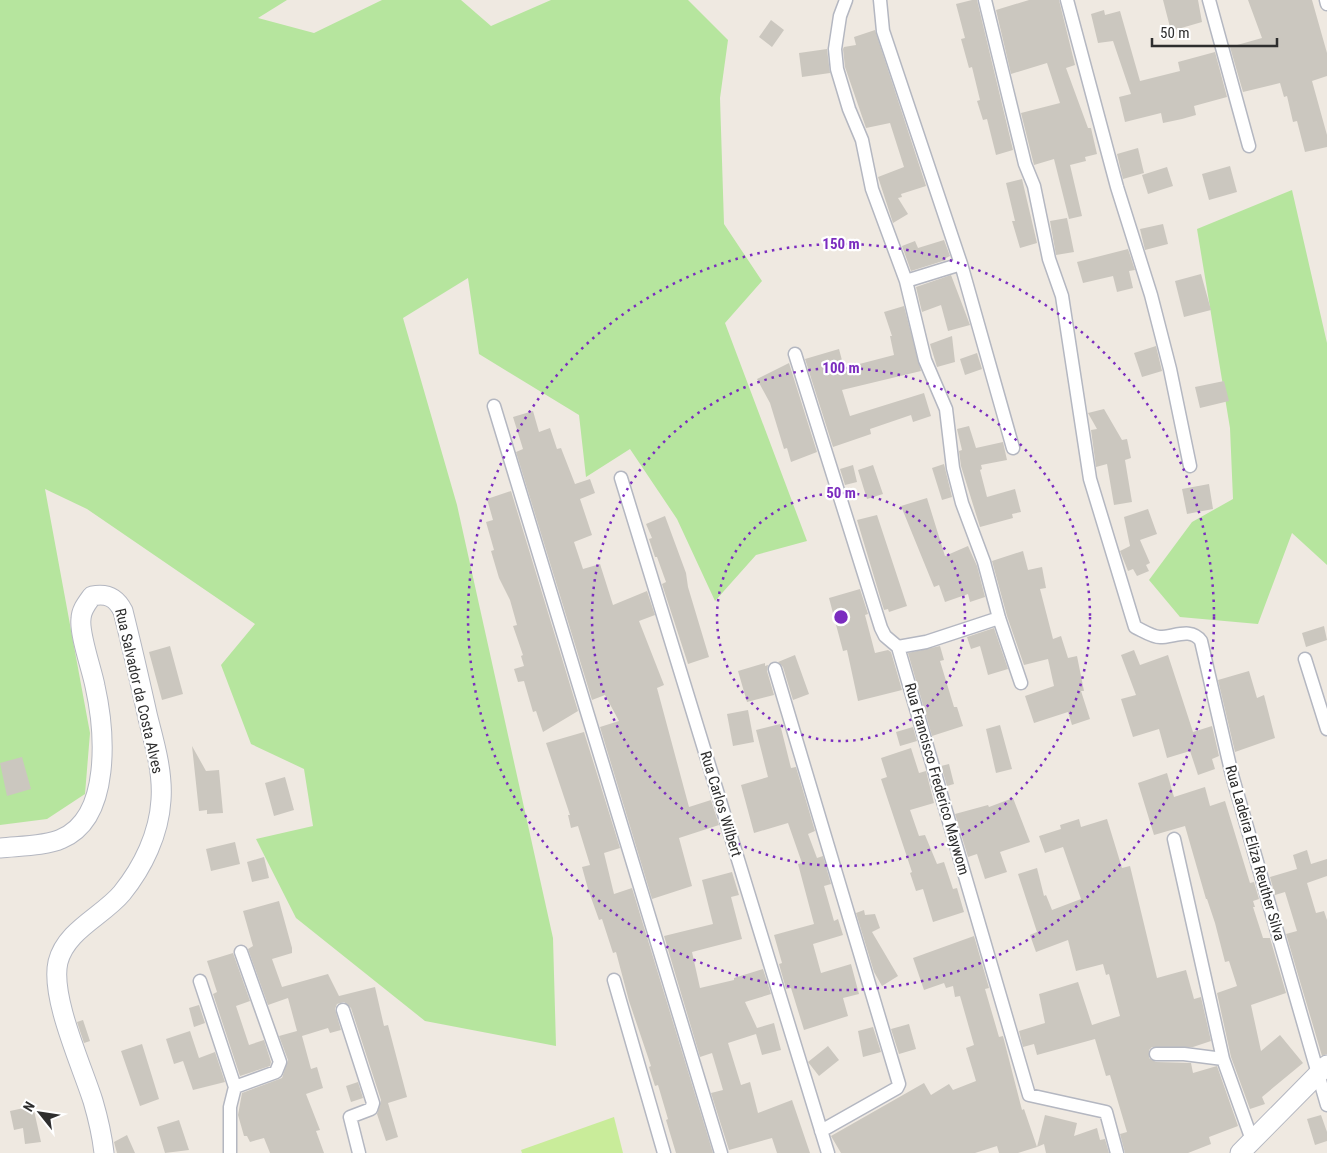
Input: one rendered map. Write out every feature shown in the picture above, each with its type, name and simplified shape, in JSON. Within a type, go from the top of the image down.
[{"type":"street","points":[[846,0],[840,16],[834,49],[837,69],[849,109],[862,140],[872,189],[906,281],[919,340],[946,409],[953,468],[962,504],[984,562],[999,618],[1021,682]]},
{"type":"street","points":[[880,0],[883,31],[961,264],[1013,448]]},
{"type":"street","points":[[1067,0],[1117,186],[1163,341],[1190,466]]},
{"type":"street","points":[[1209,0],[1249,146]]},
{"type":"street","points":[[1326,0],[1327,4]]},
{"type":"street","name":"Rua Ladeira Eliza Reuther Silva","points":[[990,2],[1025,164],[1034,186],[1049,259],[1062,296],[1090,479],[1134,627],[1156,637],[1186,633],[1195,635],[1201,641],[1232,775],[1322,1069],[1327,1105]]},
{"type":"street","points":[[906,281],[961,264]]},
{"type":"street","name":"Rua Francisco Frederico Maywom","points":[[795,354],[881,628],[885,636],[898,647],[1029,1095],[1106,1112],[1117,1153]]},
{"type":"street","points":[[494,406],[721,1153]]},
{"type":"street","name":"Rua Carlos Wilbert","points":[[621,478],[828,1153]]},
{"type":"street","name":"Rua Salvador da Costa Alves","points":[[0,848],[59,840],[76,830],[90,812],[100,784],[102,743],[96,689],[80,620],[84,606],[92,596],[103,594],[115,598],[123,611],[156,752],[162,800],[155,835],[142,865],[121,894],[79,930],[66,947],[58,962],[58,989],[64,1015],[92,1100],[104,1153]]},
{"type":"street","points":[[898,647],[926,642],[999,618]]},
{"type":"street","points":[[1305,659],[1327,729]]},
{"type":"street","points":[[775,669],[899,1084],[897,1088],[821,1131]]},
{"type":"street","points":[[1174,840],[1223,1059],[1246,1147]]},
{"type":"street","points":[[235,1086],[276,1072],[280,1062],[241,952]]},
{"type":"street","points":[[614,980],[664,1153]]},
{"type":"street","points":[[200,981],[235,1086],[230,1107],[230,1153]]},
{"type":"street","points":[[343,1010],[373,1104],[371,1109],[350,1117],[359,1153]]},
{"type":"street","points":[[1156,1054],[1184,1054],[1223,1059]]},
{"type":"street","points":[[1246,1147],[1322,1069]]},
{"type":"green space","points":[[0,0],[287,0],[258,18],[314,33],[382,0],[461,0],[491,26],[551,0],[688,0],[728,40],[720,98],[724,224],[762,281],[725,323],[807,541],[756,555],[715,601],[677,519],[630,449],[586,477],[579,415],[479,354],[468,278],[403,318],[457,505],[553,938],[556,1046],[425,1021],[296,918],[256,839],[313,826],[304,769],[251,744],[221,665],[255,624],[87,509],[45,489],[90,733],[85,794],[47,819],[0,825]]},
{"type":"green space","points":[[1292,190],[1327,343],[1327,565],[1292,533],[1258,624],[1180,617],[1149,580],[1192,522],[1233,499],[1230,428],[1197,229]]},
{"type":"green space","points":[[614,1117],[623,1153],[522,1153],[521,1150]]},
{"type":"building","points":[[977,0],[1013,150],[996,155],[987,119],[983,120],[977,101],[980,100],[972,67],[969,68],[961,39],[965,38],[956,4]]},
{"type":"building","points":[[1029,0],[1059,0],[1075,65],[1066,68],[1088,128],[1091,128],[1097,154],[1085,157],[1086,161],[1070,165],[1082,216],[1069,219],[1054,159],[1034,165],[1021,113],[1060,103],[1047,63],[1011,74],[996,10]]},
{"type":"building","points":[[1163,0],[1198,0],[1202,22],[1171,31]]},
{"type":"building","points":[[1248,0],[1312,0],[1327,53],[1327,76],[1312,81],[1327,135],[1327,147],[1305,152],[1297,121],[1293,122],[1287,96],[1284,97],[1280,83],[1243,92],[1230,47],[1262,38]]},
{"type":"building","points":[[1104,10],[1105,15],[1120,11],[1140,81],[1180,71],[1178,62],[1215,52],[1227,97],[1194,106],[1196,115],[1182,119],[1163,123],[1161,113],[1125,122],[1119,97],[1131,94],[1113,41],[1098,43],[1091,14]]},
{"type":"building","points":[[771,20],[784,30],[772,47],[759,37]]},
{"type":"building","points":[[875,30],[926,186],[901,194],[902,197],[898,198],[908,214],[893,223],[878,177],[904,167],[890,123],[866,128],[845,67],[843,49],[844,47],[856,45],[854,37]]},
{"type":"building","points":[[827,49],[830,73],[802,77],[799,53]]},
{"type":"building","points":[[1138,148],[1144,173],[1123,179],[1117,154]]},
{"type":"building","points":[[1230,166],[1237,192],[1209,200],[1202,174]]},
{"type":"building","points":[[1167,167],[1173,186],[1148,194],[1142,175]]},
{"type":"building","points":[[1022,179],[1037,243],[1020,248],[1012,221],[1015,221],[1006,183]]},
{"type":"building","points":[[1067,218],[1074,252],[1056,255],[1050,221]]},
{"type":"building","points":[[1163,224],[1168,244],[1145,250],[1140,229]]},
{"type":"building","points":[[944,240],[950,256],[946,260],[911,271],[902,246],[915,241],[918,248]]},
{"type":"building","points":[[1128,249],[1135,270],[1129,271],[1133,288],[1117,292],[1113,276],[1083,283],[1077,262]]},
{"type":"building","points":[[1201,274],[1211,310],[1184,317],[1175,281]]},
{"type":"building","points":[[951,275],[970,325],[948,331],[941,305],[922,312],[916,287]]},
{"type":"building","points":[[904,306],[921,371],[842,390],[850,416],[924,393],[931,416],[913,422],[911,415],[870,429],[871,434],[833,447],[805,359],[839,349],[844,368],[894,355],[890,336],[892,336],[884,312]]},
{"type":"building","points":[[952,336],[955,362],[937,367],[930,344]]},
{"type":"building","points":[[1156,346],[1162,371],[1142,377],[1134,353]]},
{"type":"building","points":[[977,353],[982,369],[965,375],[960,359]]},
{"type":"building","points":[[789,363],[817,452],[791,462],[787,448],[784,449],[770,403],[757,379]]},
{"type":"building","points":[[1224,381],[1229,401],[1200,408],[1195,387]]},
{"type":"building","points":[[1104,409],[1122,440],[1127,439],[1131,458],[1125,460],[1132,502],[1114,505],[1107,464],[1096,467],[1091,430],[1097,429],[1088,413]]},
{"type":"building","points":[[533,411],[539,432],[550,428],[557,449],[561,448],[575,484],[590,479],[595,493],[580,499],[592,535],[574,542],[583,569],[600,564],[613,605],[647,591],[655,615],[639,621],[664,685],[657,688],[689,807],[711,800],[719,825],[679,838],[692,886],[652,899],[600,727],[619,721],[605,695],[592,700],[516,452],[523,449],[513,417]]},
{"type":"building","points":[[969,426],[976,448],[1003,442],[1007,460],[981,465],[982,469],[980,470],[987,497],[1015,489],[1021,512],[1012,514],[1013,518],[980,527],[961,466],[959,451],[962,450],[957,429]]},
{"type":"building","points":[[944,464],[952,497],[942,500],[932,468]]},
{"type":"building","points":[[853,465],[857,482],[845,485],[840,469]]},
{"type":"building","points":[[873,465],[883,494],[867,499],[858,470]]},
{"type":"building","points":[[1209,484],[1213,509],[1187,514],[1182,489]]},
{"type":"building","points":[[511,491],[578,711],[543,732],[536,711],[533,712],[524,681],[518,682],[514,669],[524,666],[521,656],[523,655],[513,626],[517,625],[510,600],[499,578],[491,551],[494,550],[486,522],[493,520],[487,499]]},
{"type":"building","points":[[927,498],[945,556],[968,546],[977,566],[985,597],[970,602],[968,594],[945,602],[939,585],[934,587],[901,506]]},
{"type":"building","points":[[1148,509],[1157,534],[1140,540],[1150,563],[1146,565],[1149,571],[1137,576],[1133,569],[1128,571],[1120,551],[1130,546],[1124,517]]},
{"type":"building","points":[[877,515],[907,606],[889,612],[888,609],[884,610],[857,520]]},
{"type":"building","points":[[665,516],[686,573],[688,587],[709,657],[688,664],[662,584],[666,582],[657,557],[655,557],[649,539],[652,538],[646,524]]},
{"type":"building","points":[[1023,551],[1028,570],[1042,567],[1046,588],[1040,589],[1053,639],[1061,636],[1068,658],[1077,656],[1084,691],[1081,691],[1090,719],[1072,725],[1068,712],[1034,723],[1025,696],[1054,686],[1048,659],[1024,665],[1007,616],[992,561]]},
{"type":"building","points":[[860,589],[868,614],[865,615],[875,653],[888,650],[891,652],[902,690],[858,701],[847,650],[843,651],[829,598]]},
{"type":"building","points":[[1324,626],[1327,640],[1306,647],[1302,633]]},
{"type":"building","points":[[994,628],[1008,669],[988,675],[980,646],[971,649],[967,637]]},
{"type":"building","points":[[170,646],[183,694],[162,700],[149,652]]},
{"type":"building","points":[[940,646],[944,660],[940,661],[954,707],[957,707],[963,726],[932,736],[908,653]]},
{"type":"building","points":[[1134,650],[1140,665],[1168,655],[1193,732],[1212,726],[1219,756],[1212,759],[1215,769],[1198,775],[1190,751],[1167,758],[1159,729],[1133,737],[1121,699],[1136,695],[1121,655]]},
{"type":"building","points":[[795,655],[809,694],[793,700],[783,667],[778,662]]},
{"type":"building","points":[[765,663],[765,666],[768,665],[767,671],[774,695],[747,702],[738,671]]},
{"type":"building","points":[[1249,671],[1257,698],[1264,695],[1275,738],[1235,752],[1218,680]]},
{"type":"building","points":[[748,710],[754,742],[733,746],[727,714]]},
{"type":"building","points":[[780,724],[791,768],[796,767],[815,831],[808,834],[817,858],[823,856],[831,884],[824,886],[834,921],[838,919],[843,935],[813,944],[821,973],[851,964],[859,994],[843,998],[848,1016],[804,1030],[791,988],[786,989],[779,964],[782,963],[774,935],[814,924],[798,864],[802,863],[788,823],[754,833],[741,785],[768,777],[756,730]]},
{"type":"building","points":[[1000,725],[1012,769],[996,773],[986,729]]},
{"type":"building","points":[[913,727],[917,741],[900,746],[896,732]]},
{"type":"building","points":[[584,732],[620,848],[604,853],[614,894],[632,888],[713,1153],[676,1153],[658,1085],[655,1086],[649,1067],[651,1066],[629,1001],[616,952],[613,953],[602,919],[599,920],[588,889],[582,867],[590,865],[578,826],[571,828],[568,815],[570,815],[546,743]]},
{"type":"building","points":[[192,746],[206,771],[219,770],[223,813],[207,814],[207,810],[199,811]]},
{"type":"building","points":[[911,748],[919,773],[926,771],[934,803],[910,810],[919,836],[925,835],[937,864],[944,862],[953,889],[957,888],[964,912],[933,922],[923,889],[916,891],[910,873],[912,872],[881,779],[887,777],[881,758]]},
{"type":"building","points":[[22,757],[31,789],[7,796],[0,763]]},
{"type":"building","points":[[949,764],[954,784],[947,786],[941,766]]},
{"type":"building","points":[[1167,773],[1174,797],[1205,787],[1210,806],[1225,801],[1250,883],[1254,882],[1259,899],[1253,901],[1255,907],[1253,907],[1263,938],[1270,938],[1286,993],[1251,1005],[1261,1051],[1280,1035],[1303,1063],[1262,1097],[1265,1104],[1250,1109],[1231,1057],[1217,993],[1237,986],[1229,961],[1225,962],[1185,826],[1154,835],[1138,783]]},
{"type":"building","points":[[285,777],[294,810],[274,816],[265,783]]},
{"type":"building","points":[[1013,798],[1030,842],[1000,852],[1007,872],[985,879],[977,854],[968,857],[955,814],[988,805],[989,807]]},
{"type":"building","points":[[1079,819],[1081,827],[1107,819],[1122,868],[1130,866],[1157,978],[1186,970],[1194,999],[1201,997],[1211,1041],[1193,1047],[1152,1047],[1149,1050],[1149,1058],[1156,1062],[1191,1063],[1193,1073],[1217,1066],[1238,1126],[1209,1137],[1211,1144],[1188,1153],[1125,1153],[1120,1134],[1127,1132],[1110,1075],[1106,1076],[1095,1039],[1037,1055],[1034,1044],[1023,1047],[1019,1031],[1045,1023],[1039,994],[1078,982],[1092,1025],[1120,1016],[1109,974],[1106,975],[1103,964],[1076,971],[1068,940],[1036,952],[1030,935],[1037,932],[1018,874],[1037,868],[1044,896],[1046,895],[1052,910],[1081,899],[1063,847],[1045,853],[1039,836],[1061,829],[1060,825]]},
{"type":"building","points":[[235,842],[240,864],[211,871],[206,849]]},
{"type":"building","points":[[1307,850],[1311,864],[1327,859],[1327,876],[1307,883],[1316,913],[1324,911],[1327,920],[1327,1054],[1322,1056],[1286,934],[1297,931],[1285,892],[1275,895],[1270,877],[1297,869],[1293,855]]},
{"type":"building","points":[[264,857],[269,878],[252,882],[247,862]]},
{"type":"building","points":[[732,872],[739,895],[731,897],[742,939],[692,952],[700,988],[734,980],[734,978],[763,969],[771,994],[745,1002],[757,1028],[774,1023],[781,1050],[762,1055],[756,1034],[728,1043],[741,1085],[750,1082],[758,1113],[792,1100],[810,1153],[777,1153],[772,1138],[729,1150],[711,1093],[723,1090],[712,1053],[700,1057],[664,936],[713,924],[702,880]]},
{"type":"building","points":[[279,901],[292,948],[292,953],[272,959],[282,987],[328,974],[339,996],[375,987],[384,1026],[388,1025],[407,1097],[388,1103],[398,1137],[386,1141],[377,1114],[381,1100],[351,1008],[344,1002],[337,1004],[335,1009],[341,1030],[330,1033],[328,1028],[302,1036],[311,1069],[317,1067],[323,1088],[306,1094],[320,1130],[316,1131],[324,1153],[270,1153],[264,1138],[250,1142],[247,1136],[244,1136],[238,1115],[242,1093],[282,1078],[288,1060],[279,1036],[297,1031],[288,998],[268,1005],[248,949],[253,946],[243,911]]},
{"type":"building","points":[[864,910],[865,915],[875,914],[880,928],[872,932],[898,976],[882,986],[874,972],[856,913]]},
{"type":"building","points":[[974,936],[989,988],[985,989],[999,1037],[1003,1036],[1022,1110],[1024,1109],[1037,1147],[1018,1153],[999,1153],[997,1146],[975,1153],[841,1153],[831,1136],[924,1083],[931,1095],[949,1084],[953,1090],[976,1081],[966,1048],[974,1045],[960,996],[955,997],[953,986],[946,988],[944,983],[924,990],[913,958]]},
{"type":"building","points":[[233,953],[250,1001],[236,1006],[249,1045],[264,1040],[271,1062],[270,1066],[240,1076],[213,994],[217,992],[207,961]]},
{"type":"building","points":[[199,1005],[205,1023],[194,1027],[189,1008]]},
{"type":"building","points":[[83,1020],[90,1041],[84,1043],[77,1022]]},
{"type":"building","points":[[909,1024],[916,1049],[899,1054],[891,1029]]},
{"type":"building","points":[[873,1027],[881,1052],[863,1057],[858,1031]]},
{"type":"building","points":[[190,1031],[199,1058],[215,1052],[225,1082],[193,1090],[183,1061],[174,1064],[166,1039]]},
{"type":"building","points":[[142,1044],[159,1099],[140,1106],[121,1051]]},
{"type":"building","points":[[828,1046],[839,1060],[819,1076],[808,1062]]},
{"type":"building","points":[[358,1082],[363,1098],[351,1102],[346,1086]]},
{"type":"building","points":[[33,1106],[41,1142],[25,1144],[23,1128],[14,1130],[10,1111]]},
{"type":"building","points":[[1045,1115],[1077,1123],[1074,1136],[1097,1128],[1100,1140],[1105,1139],[1109,1153],[1046,1153],[1044,1144],[1037,1147]]},
{"type":"building","points":[[1321,1115],[1327,1132],[1327,1141],[1315,1145],[1307,1119]]},
{"type":"building","points":[[179,1120],[189,1150],[165,1153],[157,1127]]},
{"type":"building","points":[[127,1135],[135,1153],[117,1153],[114,1142]]}]
